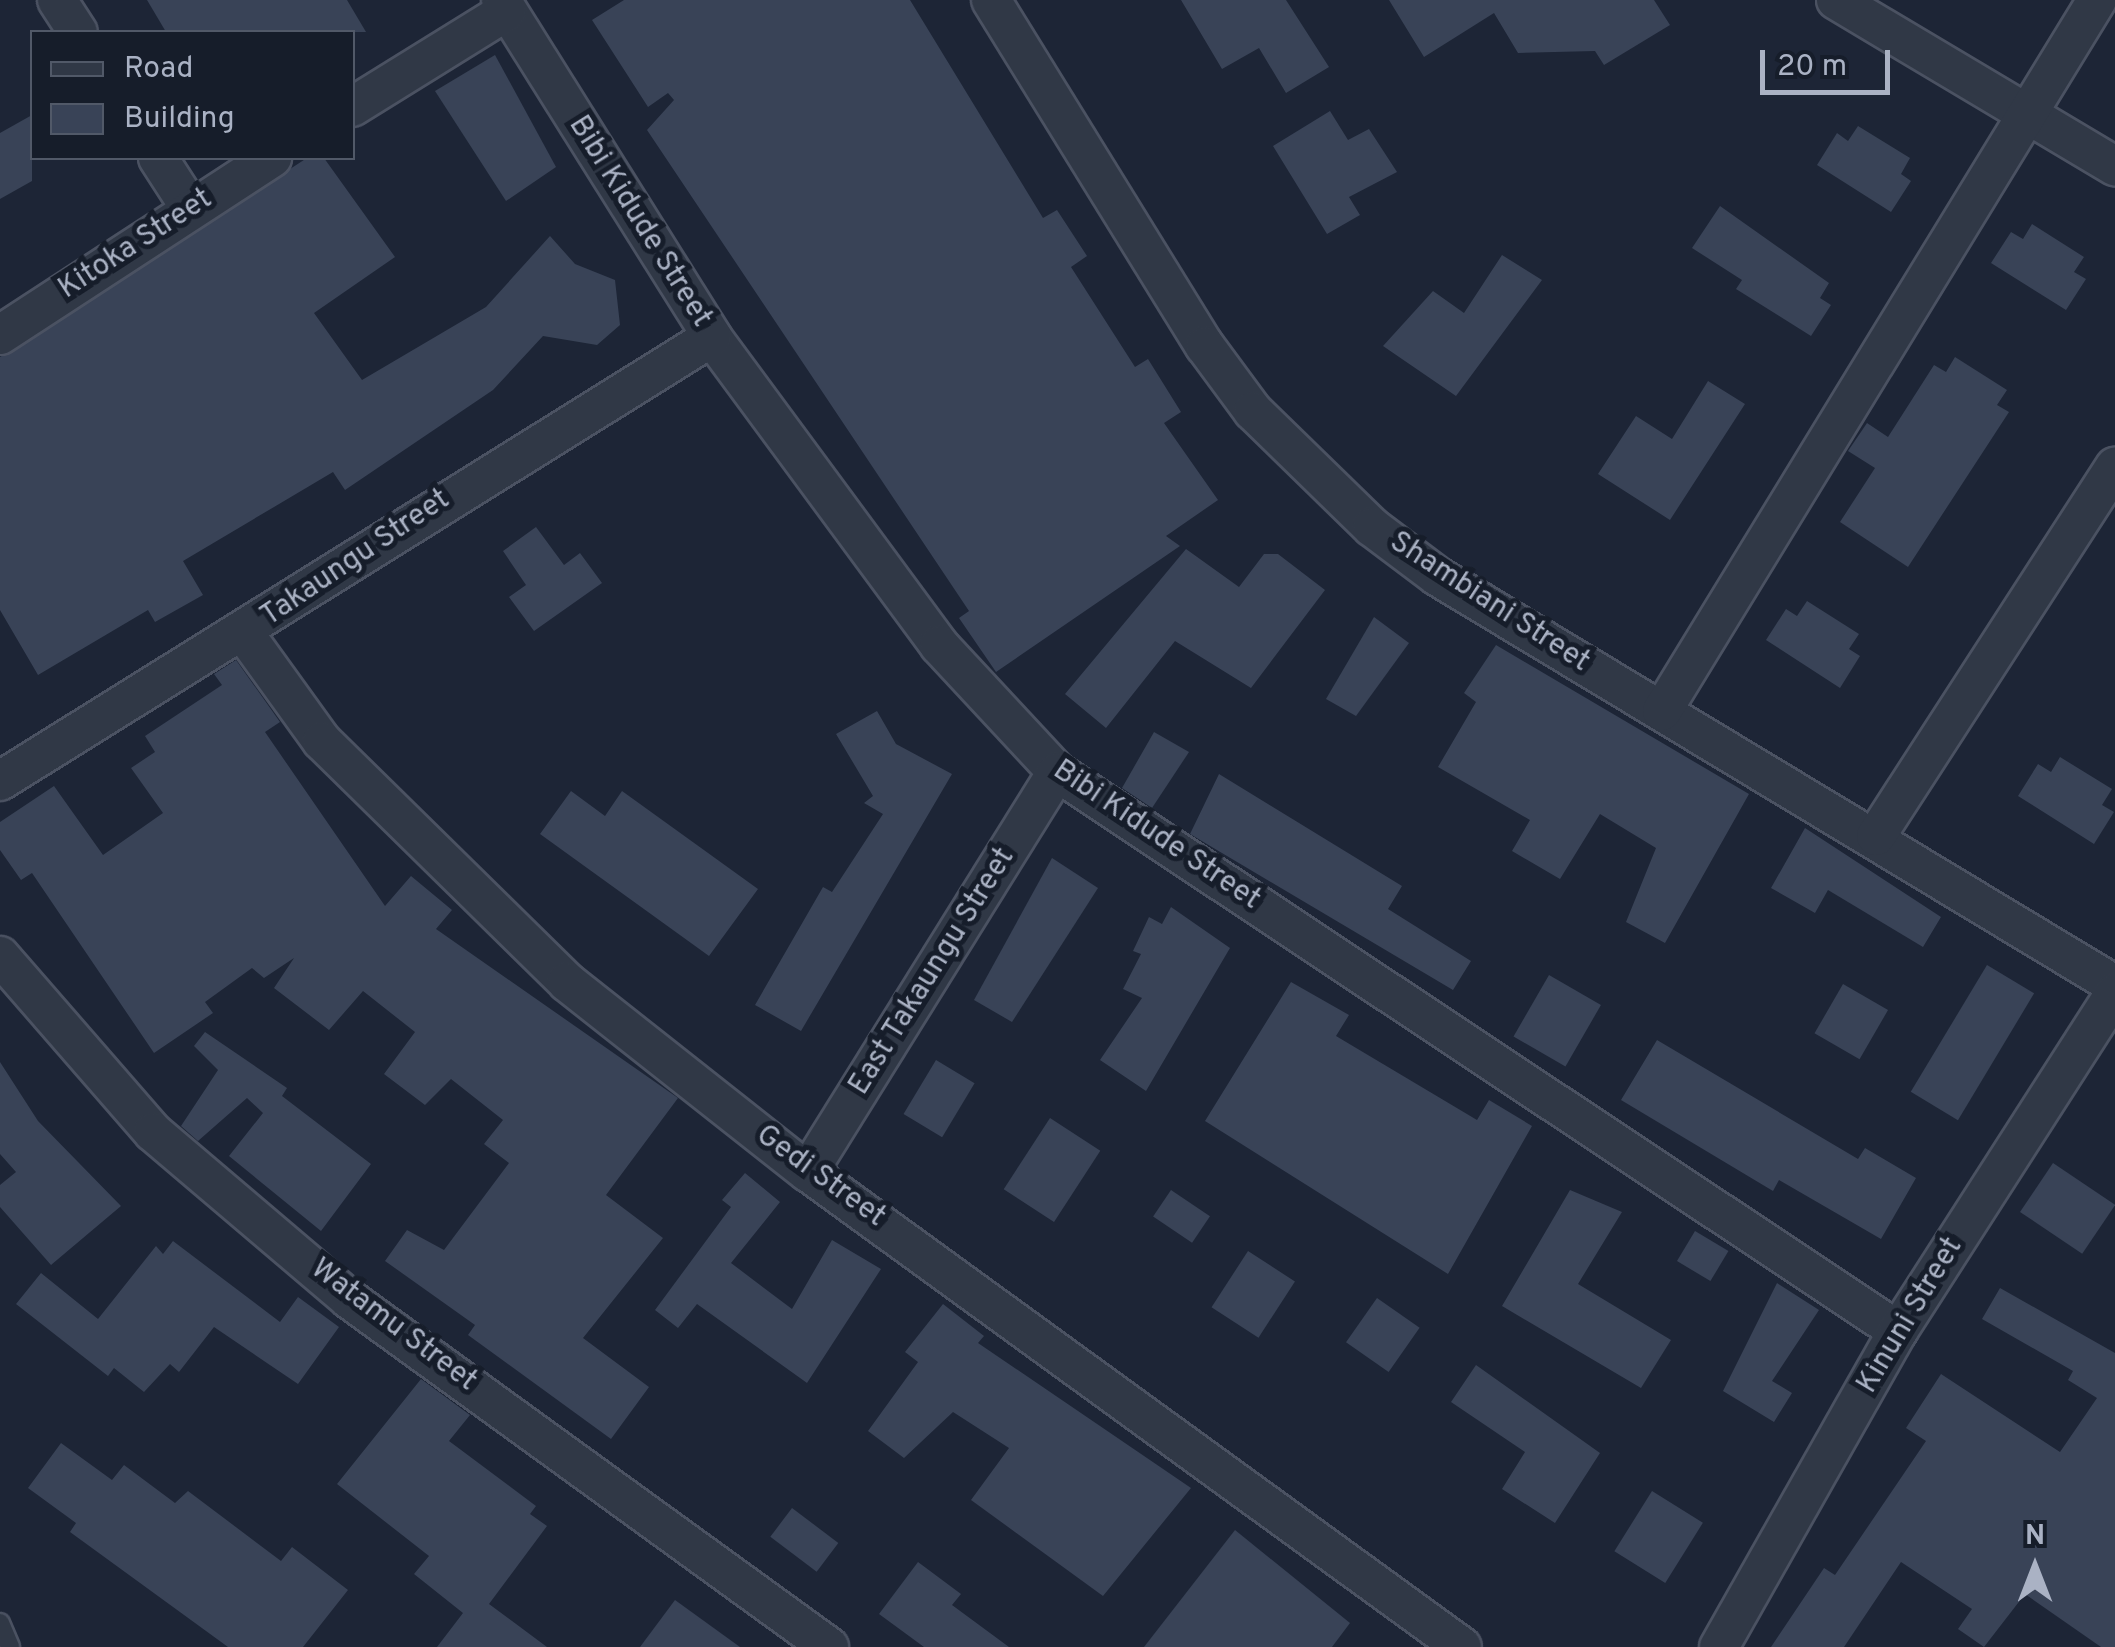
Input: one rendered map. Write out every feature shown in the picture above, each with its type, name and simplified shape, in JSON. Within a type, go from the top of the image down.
[{"type":"street","points":[[57,0],[77,30]]},
{"type":"street","name":"Shambiani Street","points":[[992,0],[1148,266],[1252,411],[1314,476],[1437,576],[1876,836],[2115,985]]},
{"type":"street","points":[[1836,0],[2115,166]]},
{"type":"street","points":[[1662,711],[2097,0]]},
{"type":"street","points":[[355,105],[504,5]]},
{"type":"street","name":"Bibi Kidude Street","points":[[504,5],[712,337],[939,645],[1057,772],[1898,1331]]},
{"type":"street","points":[[159,160],[190,209]]},
{"type":"street","name":"Kitoka Street","points":[[0,335],[269,160]]},
{"type":"street","name":"Takaungu Street","points":[[0,781],[244,633],[712,337]]},
{"type":"street","points":[[1876,836],[2115,468]]},
{"type":"street","name":"Gedi Street","points":[[244,633],[322,740],[426,848],[567,982],[808,1172],[1462,1647]]},
{"type":"street","name":"East Takaungu Street","points":[[808,1172],[1057,772]]},
{"type":"street","name":"Watamu Street","points":[[0,956],[152,1132],[349,1299],[829,1647]]},
{"type":"street","name":"Kinuni Street","points":[[1719,1647],[1898,1331],[2115,993]]},
{"type":"lane","points":[[0,1623],[10,1647]]},
{"type":"building","points":[[147,0],[347,0],[366,32],[355,30],[165,30]]},
{"type":"building","points":[[624,0],[910,0],[1043,218],[1057,210],[1087,256],[1071,267],[1135,367],[1148,359],[1181,412],[1164,423],[1218,500],[1166,536],[1180,546],[996,672],[959,618],[969,611],[647,130],[674,100],[668,93],[648,107],[592,20]]},
{"type":"building","points":[[1181,0],[1286,0],[1329,67],[1286,93],[1259,48],[1222,69]]},
{"type":"building","points":[[1389,0],[1654,0],[1670,25],[1604,65],[1595,51],[1518,53],[1494,13],[1424,57]]},
{"type":"building","points":[[495,55],[556,167],[506,201],[435,91]]},
{"type":"building","points":[[1330,111],[1348,140],[1369,129],[1397,172],[1349,197],[1360,215],[1327,234],[1273,146]]},
{"type":"building","points":[[30,116],[32,181],[0,199],[0,133]]},
{"type":"building","points":[[1858,126],[1910,158],[1901,174],[1911,181],[1891,212],[1817,165],[1837,133],[1848,141]]},
{"type":"building","points":[[304,160],[325,160],[395,257],[314,313],[362,380],[486,307],[550,236],[575,264],[615,280],[620,325],[597,345],[543,336],[493,390],[345,490],[333,472],[183,561],[203,595],[155,622],[148,610],[38,675],[0,610],[0,357]]},
{"type":"building","points":[[1720,206],[1829,283],[1820,298],[1831,305],[1811,336],[1736,289],[1742,280],[1692,248]]},
{"type":"building","points":[[2032,224],[2084,257],[2074,272],[2086,279],[2066,310],[1991,263],[2011,232],[2023,239]]},
{"type":"building","points":[[1502,255],[1542,280],[1456,396],[1383,346],[1433,291],[1464,313]]},
{"type":"building","points":[[1955,357],[2007,390],[1997,405],[2009,412],[1908,567],[1840,522],[1875,468],[1848,451],[1867,423],[1888,437],[1934,365],[1946,372]]},
{"type":"building","points":[[1708,381],[1745,404],[1670,520],[1598,474],[1636,416],[1672,439]]},
{"type":"building","points":[[536,527],[564,565],[580,553],[602,583],[534,631],[509,597],[526,585],[503,551]]},
{"type":"building","points":[[1186,549],[1239,587],[1264,554],[1278,554],[1325,590],[1251,688],[1175,641],[1106,728],[1065,694]]},
{"type":"building","points":[[1807,601],[1859,634],[1849,649],[1860,656],[1840,688],[1766,640],[1786,609],[1797,616]]},
{"type":"building","points":[[1374,617],[1409,643],[1356,716],[1326,699]]},
{"type":"building","points":[[1496,645],[1749,794],[1665,943],[1626,922],[1656,848],[1600,814],[1560,879],[1512,851],[1530,820],[1438,767],[1476,702],[1464,693]]},
{"type":"building","points":[[236,660],[280,722],[265,732],[385,906],[411,876],[452,910],[436,929],[678,1098],[606,1195],[663,1238],[583,1338],[649,1387],[611,1439],[468,1335],[475,1325],[385,1261],[407,1230],[444,1250],[509,1163],[484,1144],[503,1120],[451,1079],[425,1105],[384,1074],[415,1032],[363,991],[329,1030],[274,988],[294,958],[264,978],[252,968],[205,1002],[213,1013],[154,1053],[32,873],[21,880],[0,850],[0,822],[54,786],[103,855],[163,813],[131,768],[155,752],[145,736],[222,685],[214,674]]},
{"type":"building","points":[[877,711],[896,744],[952,774],[801,1031],[755,1005],[823,887],[832,892],[883,814],[864,803],[873,796],[836,734]]},
{"type":"building","points":[[1154,732],[1189,752],[1152,808],[1122,788]]},
{"type":"building","points":[[2060,757],[2112,789],[2102,805],[2114,812],[2094,844],[2018,796],[2038,764],[2051,772]]},
{"type":"building","points":[[1219,774],[1402,886],[1388,909],[1471,961],[1453,990],[1190,834]]},
{"type":"building","points":[[571,791],[605,816],[622,791],[758,889],[709,956],[540,834]]},
{"type":"building","points":[[1805,828],[1941,917],[1923,947],[1828,890],[1815,913],[1771,888]]},
{"type":"building","points":[[1052,858],[1098,888],[1012,1022],[974,1000]]},
{"type":"building","points":[[1171,907],[1230,948],[1146,1091],[1100,1060],[1142,998],[1123,989],[1141,954],[1133,951],[1149,917],[1162,924]]},
{"type":"building","points":[[1987,965],[2034,993],[1958,1120],[1911,1092]]},
{"type":"building","points":[[1549,975],[1601,1005],[1565,1066],[1514,1036]]},
{"type":"building","points":[[1291,982],[1349,1015],[1336,1036],[1477,1120],[1489,1100],[1532,1126],[1448,1274],[1205,1121]]},
{"type":"building","points":[[1843,984],[1888,1010],[1860,1059],[1814,1033]]},
{"type":"building","points":[[205,1032],[287,1088],[282,1096],[371,1164],[321,1231],[229,1156],[263,1113],[247,1098],[198,1141],[181,1126],[218,1070],[194,1046]]},
{"type":"building","points":[[1657,1040],[1858,1159],[1865,1148],[1916,1178],[1881,1239],[1779,1180],[1773,1191],[1621,1100]]},
{"type":"building","points":[[936,1060],[975,1083],[942,1137],[904,1114]]},
{"type":"building","points":[[0,1062],[38,1121],[121,1206],[51,1265],[0,1207],[0,1185],[16,1172],[0,1154]]},
{"type":"building","points":[[1050,1118],[1100,1151],[1054,1222],[1004,1189]]},
{"type":"building","points":[[2053,1163],[2115,1205],[2082,1254],[2020,1212]]},
{"type":"building","points":[[745,1173],[780,1202],[731,1263],[792,1309],[832,1240],[881,1269],[807,1383],[697,1304],[678,1328],[655,1310],[731,1207],[722,1200]]},
{"type":"building","points":[[1171,1190],[1210,1216],[1192,1243],[1153,1217]]},
{"type":"building","points":[[1570,1190],[1622,1212],[1578,1284],[1671,1340],[1641,1388],[1502,1306]]},
{"type":"building","points":[[1695,1231],[1728,1251],[1710,1281],[1677,1261]]},
{"type":"building","points":[[173,1241],[280,1322],[298,1297],[339,1327],[298,1384],[214,1327],[179,1372],[170,1364],[144,1392],[114,1368],[108,1376],[16,1304],[41,1273],[98,1319],[156,1246],[163,1254]]},
{"type":"building","points":[[1248,1251],[1295,1281],[1258,1338],[1212,1307]]},
{"type":"building","points":[[1777,1283],[1819,1310],[1772,1381],[1792,1393],[1774,1422],[1723,1391]]},
{"type":"building","points":[[2000,1288],[2115,1353],[2115,1647],[2101,1647],[2025,1594],[1984,1647],[1958,1629],[1972,1609],[1901,1562],[1844,1647],[1771,1647],[1824,1568],[1835,1575],[1926,1441],[1906,1428],[1941,1374],[2060,1452],[2097,1398],[2068,1380],[2073,1371],[1982,1319]]},
{"type":"building","points":[[1377,1298],[1420,1328],[1389,1372],[1346,1342]]},
{"type":"building","points":[[943,1304],[984,1336],[978,1343],[1191,1488],[1103,1596],[971,1500],[1009,1448],[953,1412],[904,1458],[868,1431],[918,1362],[905,1352]]},
{"type":"building","points":[[1476,1365],[1600,1453],[1555,1523],[1502,1489],[1525,1452],[1451,1402]]},
{"type":"building","points":[[421,1379],[470,1415],[449,1441],[536,1506],[530,1514],[547,1526],[489,1604],[547,1647],[437,1647],[463,1613],[414,1574],[429,1556],[337,1484]]},
{"type":"building","points":[[61,1443],[112,1480],[124,1465],[175,1503],[188,1491],[281,1561],[292,1547],[348,1590],[303,1647],[228,1647],[70,1532],[76,1523],[28,1488]]},
{"type":"building","points":[[1652,1491],[1703,1523],[1665,1583],[1614,1551]]},
{"type":"building","points":[[792,1508],[838,1543],[817,1572],[770,1537]]},
{"type":"building","points":[[1235,1530],[1350,1623],[1332,1647],[1144,1647]]},
{"type":"building","points":[[918,1562],[961,1594],[952,1605],[1009,1647],[924,1647],[879,1614]]},
{"type":"building","points":[[675,1600],[740,1647],[640,1647]]}]
